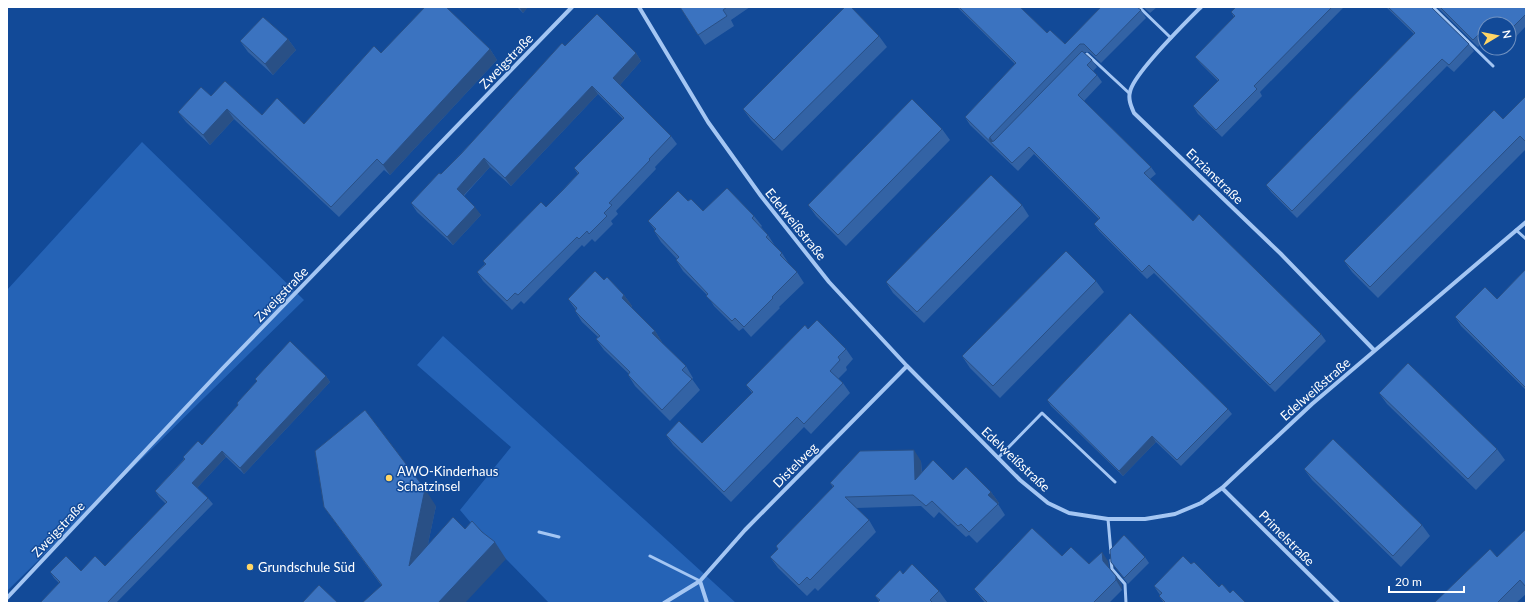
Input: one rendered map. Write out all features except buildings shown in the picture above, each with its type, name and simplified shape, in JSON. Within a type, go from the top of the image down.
[{"type":"street","name":"Zweigstraße","points":[[7,598],[223,368],[572,7]]},
{"type":"street","name":"Edelweißstraße","points":[[638,7],[708,122],[761,196],[829,282],[907,366],[1020,480],[1048,503],[1069,512],[1108,520],[1145,519],[1175,514],[1201,503],[1222,488],[1312,404],[1374,350],[1526,222]]},
{"type":"street","points":[[1129,93],[1134,82],[1141,73],[1171,38],[1201,7]]},
{"type":"street","name":"Enzianstraße","points":[[1129,93],[1130,104],[1134,113],[1281,254],[1374,350]]},
{"type":"street","name":"Distelweg","points":[[664,603],[700,581],[745,530],[907,366]]},
{"type":"street","name":"Primelstraße","points":[[1222,488],[1338,603]]},
{"type":"street","points":[[700,581],[707,603]]},
{"type":"lane","points":[[1139,7],[1171,38]]},
{"type":"lane","points":[[1433,7],[1493,66]]},
{"type":"lane","points":[[1082,60],[1087,54],[1129,93]]},
{"type":"lane","points":[[1516,230],[1526,239]]},
{"type":"lane","points":[[998,458],[1042,413],[1115,482]]},
{"type":"lane","points":[[1108,520],[1112,569],[1125,584],[1126,603]]},
{"type":"lane","points":[[539,532],[559,537]]},
{"type":"lane","points":[[650,556],[700,581]]},
{"type":"shaded area","points":[[142,142],[304,300],[7,591],[7,290]]},
{"type":"shaded area","points":[[443,336],[736,603],[549,603],[506,559],[493,549],[460,510],[511,447],[417,365]]},
{"type":"place","name":"AWO-Kinderhaus Schatzinsel","points":[[389,478]]},
{"type":"place","name":"Grundschule Süd","points":[[250,567]]}]
